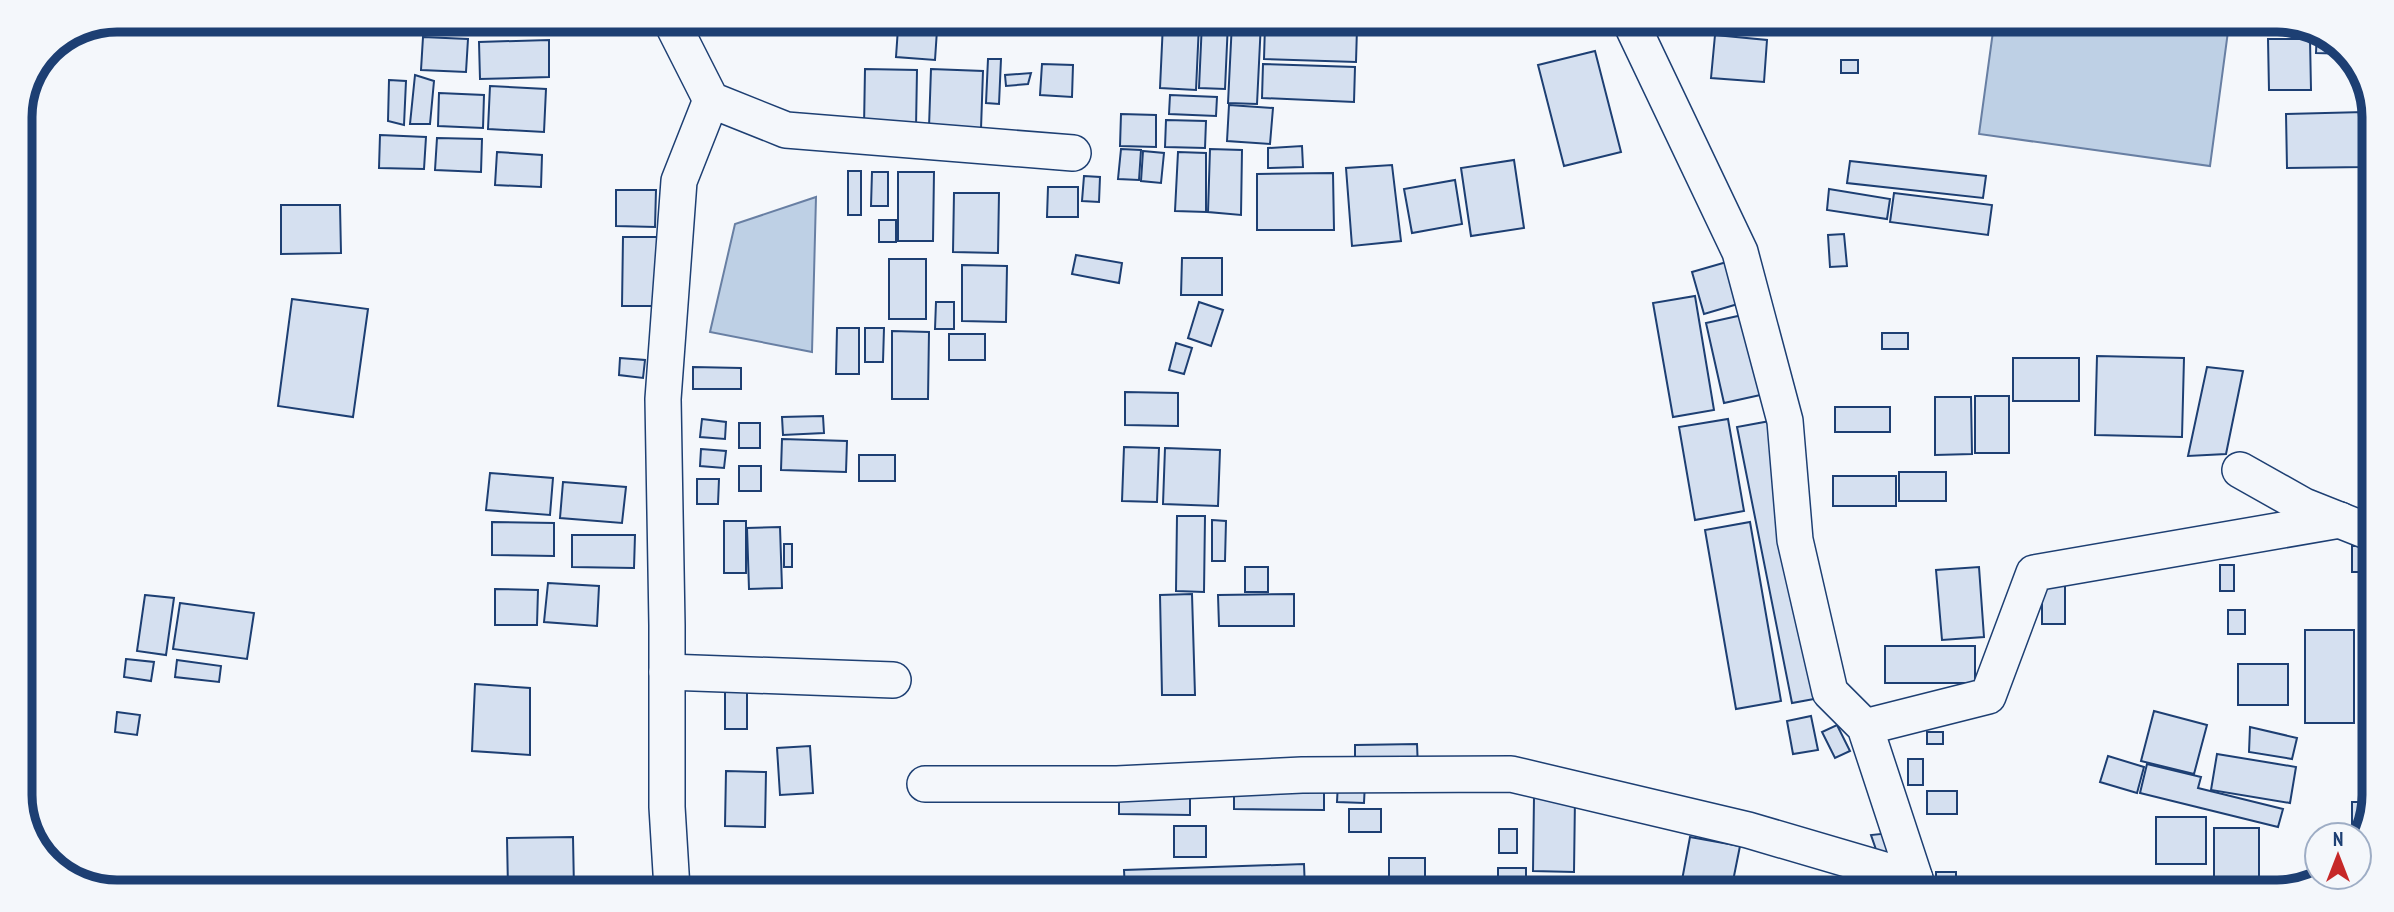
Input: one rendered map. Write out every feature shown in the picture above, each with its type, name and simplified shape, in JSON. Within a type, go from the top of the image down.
[{"type":"street","points":[[676,31],[711,100],[786,130],[1073,153]]},
{"type":"street","points":[[1635,31],[1740,252],[1785,421],[1795,540],[1830,692],[1865,727],[1913,880]]},
{"type":"street","points":[[672,880],[667,807],[663,399],[679,181],[711,100]]},
{"type":"street","points":[[2240,470],[2304,506],[2356,526]]},
{"type":"street","points":[[1865,727],[1988,696],[2034,573],[2356,526]]},
{"type":"street","points":[[667,672],[893,680]]},
{"type":"street","points":[[925,784],[1117,784],[1301,775],[1511,774],[1748,830],[1897,880]]},
{"type":"water","points":[[1993,31],[2228,31],[2210,166],[1979,134]]},
{"type":"water","points":[[816,197],[812,352],[710,332],[735,224]]},
{"type":"building","points":[[898,31],[937,31],[935,60],[896,57]]},
{"type":"building","points":[[1163,31],[1199,31],[1196,90],[1160,88]]},
{"type":"building","points":[[1202,31],[1228,31],[1225,89],[1199,88]]},
{"type":"building","points":[[1232,31],[1261,31],[1257,104],[1228,103]]},
{"type":"building","points":[[1265,31],[1357,31],[1356,62],[1264,59]]},
{"type":"building","points":[[1715,35],[1767,40],[1764,82],[1711,78]]},
{"type":"building","points":[[423,37],[468,39],[466,72],[421,70]]},
{"type":"building","points":[[2268,39],[2310,39],[2311,90],[2269,90]]},
{"type":"building","points":[[549,40],[549,77],[480,79],[479,42]]},
{"type":"building","points":[[2317,41],[2335,54],[2316,53]]},
{"type":"building","points":[[1595,51],[1621,152],[1564,166],[1538,65]]},
{"type":"building","points":[[988,59],[1001,59],[999,104],[986,103]]},
{"type":"building","points":[[1841,60],[1858,60],[1858,73],[1841,73]]},
{"type":"building","points":[[1042,64],[1073,65],[1072,97],[1040,95]]},
{"type":"building","points":[[1263,64],[1355,67],[1354,102],[1262,98]]},
{"type":"building","points":[[865,69],[917,70],[916,128],[864,127]]},
{"type":"building","points":[[931,69],[983,71],[981,129],[929,127]]},
{"type":"building","points":[[1031,73],[1028,84],[1006,86],[1005,75]]},
{"type":"building","points":[[415,75],[434,81],[430,124],[410,124]]},
{"type":"building","points":[[389,80],[406,81],[404,125],[388,121]]},
{"type":"building","points":[[490,86],[546,89],[544,132],[488,129]]},
{"type":"building","points":[[439,93],[484,95],[483,128],[438,126]]},
{"type":"building","points":[[1170,95],[1217,97],[1216,116],[1169,114]]},
{"type":"building","points":[[1229,105],[1273,108],[1270,144],[1227,141]]},
{"type":"building","points":[[2362,112],[2362,167],[2287,168],[2286,114]]},
{"type":"building","points":[[1121,114],[1156,115],[1156,147],[1120,146]]},
{"type":"building","points":[[1166,120],[1206,121],[1205,148],[1165,147]]},
{"type":"building","points":[[380,135],[426,137],[424,169],[379,168]]},
{"type":"building","points":[[437,138],[482,139],[481,172],[435,170]]},
{"type":"building","points":[[1302,146],[1303,167],[1268,168],[1268,148]]},
{"type":"building","points":[[1121,149],[1141,150],[1139,180],[1118,179]]},
{"type":"building","points":[[1210,149],[1242,150],[1241,215],[1208,212]]},
{"type":"building","points":[[1143,151],[1164,153],[1161,183],[1141,181]]},
{"type":"building","points":[[497,152],[542,155],[541,187],[495,185]]},
{"type":"building","points":[[1178,152],[1206,153],[1206,212],[1175,211]]},
{"type":"building","points":[[1514,160],[1524,228],[1471,236],[1461,168]]},
{"type":"building","points":[[1850,161],[1986,176],[1983,198],[1847,183]]},
{"type":"building","points":[[1392,165],[1401,241],[1352,246],[1346,168]]},
{"type":"building","points":[[848,171],[861,171],[861,215],[848,215]]},
{"type":"building","points":[[872,172],[888,172],[888,206],[871,206]]},
{"type":"building","points":[[898,172],[934,172],[933,241],[898,241]]},
{"type":"building","points":[[1333,173],[1334,230],[1257,230],[1257,174]]},
{"type":"building","points":[[1084,176],[1100,177],[1099,202],[1082,201]]},
{"type":"building","points":[[1455,180],[1462,224],[1412,233],[1404,189]]},
{"type":"building","points":[[1048,187],[1078,187],[1078,217],[1047,217]]},
{"type":"building","points":[[1829,189],[1890,199],[1887,219],[1827,210]]},
{"type":"building","points":[[616,190],[656,190],[655,227],[616,226]]},
{"type":"building","points":[[954,193],[999,193],[998,253],[953,252]]},
{"type":"building","points":[[1894,193],[1992,205],[1988,235],[1890,222]]},
{"type":"building","points":[[281,205],[340,205],[341,253],[281,254]]},
{"type":"building","points":[[879,220],[896,220],[896,242],[879,242]]},
{"type":"building","points":[[1844,234],[1847,266],[1830,267],[1828,235]]},
{"type":"building","points":[[623,237],[658,237],[658,306],[622,306]]},
{"type":"building","points":[[1076,255],[1122,263],[1119,283],[1072,274]]},
{"type":"building","points":[[1182,258],[1222,258],[1222,295],[1181,295]]},
{"type":"building","points":[[889,259],[926,259],[926,319],[889,319]]},
{"type":"building","points":[[1737,259],[1748,301],[1704,314],[1692,272]]},
{"type":"building","points":[[962,265],[1007,266],[1006,322],[962,321]]},
{"type":"building","points":[[1695,296],[1714,410],[1673,417],[1653,303]]},
{"type":"building","points":[[292,299],[368,309],[353,417],[278,406]]},
{"type":"building","points":[[936,302],[954,302],[954,329],[935,329]]},
{"type":"building","points":[[1199,302],[1223,310],[1211,346],[1188,338]]},
{"type":"building","points":[[1747,314],[1765,394],[1724,403],[1706,323]]},
{"type":"building","points":[[837,328],[859,328],[859,374],[836,374]]},
{"type":"building","points":[[865,328],[884,328],[883,362],[865,362]]},
{"type":"building","points":[[892,331],[929,332],[928,399],[892,399]]},
{"type":"building","points":[[1882,333],[1908,333],[1908,349],[1882,349]]},
{"type":"building","points":[[949,334],[985,334],[985,360],[949,360]]},
{"type":"building","points":[[1176,343],[1192,348],[1184,374],[1169,370]]},
{"type":"building","points":[[2097,356],[2184,358],[2182,437],[2095,435]]},
{"type":"building","points":[[620,358],[645,360],[643,378],[619,375]]},
{"type":"building","points":[[2013,358],[2079,358],[2079,401],[2013,401]]},
{"type":"building","points":[[693,367],[741,368],[741,389],[693,389]]},
{"type":"building","points":[[2207,367],[2243,371],[2226,454],[2188,456]]},
{"type":"building","points":[[1125,392],[1178,393],[1178,426],[1125,425]]},
{"type":"building","points":[[1975,396],[2009,396],[2009,453],[1975,453]]},
{"type":"building","points":[[1935,397],[1971,397],[1972,454],[1935,455]]},
{"type":"building","points":[[1835,407],[1890,407],[1890,432],[1835,432]]},
{"type":"building","points":[[823,416],[824,433],[783,435],[782,417]]},
{"type":"building","points":[[702,419],[726,422],[725,439],[700,437]]},
{"type":"building","points":[[1728,419],[1744,511],[1695,520],[1679,427]]},
{"type":"building","points":[[1770,421],[1825,697],[1792,703],[1737,427]]},
{"type":"building","points":[[739,423],[760,423],[760,448],[739,448]]},
{"type":"building","points":[[782,439],[847,441],[846,472],[781,470]]},
{"type":"building","points":[[1124,447],[1159,448],[1157,502],[1122,501]]},
{"type":"building","points":[[1165,448],[1220,450],[1218,506],[1163,504]]},
{"type":"building","points":[[701,449],[726,451],[724,468],[700,466]]},
{"type":"building","points":[[859,455],[895,455],[895,481],[859,481]]},
{"type":"building","points":[[739,466],[761,466],[761,491],[739,491]]},
{"type":"building","points":[[1899,472],[1946,472],[1946,501],[1899,501]]},
{"type":"building","points":[[490,473],[553,478],[550,515],[486,510]]},
{"type":"building","points":[[1833,476],[1896,476],[1896,506],[1833,506]]},
{"type":"building","points":[[697,479],[719,479],[718,504],[697,504]]},
{"type":"building","points":[[563,482],[626,487],[622,523],[560,518]]},
{"type":"building","points":[[1177,516],[1205,516],[1204,592],[1176,591]]},
{"type":"building","points":[[1212,520],[1226,521],[1225,561],[1212,561]]},
{"type":"building","points":[[724,521],[746,521],[746,573],[724,573]]},
{"type":"building","points":[[492,522],[554,523],[554,556],[492,555]]},
{"type":"building","points":[[1750,522],[1781,701],[1736,709],[1705,530]]},
{"type":"building","points":[[780,527],[782,588],[749,589],[747,528]]},
{"type":"building","points":[[572,535],[635,535],[634,568],[572,567]]},
{"type":"building","points":[[784,544],[792,544],[792,567],[784,567]]},
{"type":"building","points":[[2352,546],[2362,546],[2362,572],[2352,572]]},
{"type":"building","points":[[2220,565],[2234,565],[2234,591],[2220,591]]},
{"type":"building","points":[[1245,567],[1268,567],[1268,592],[1245,592]]},
{"type":"building","points":[[1979,567],[1984,637],[1942,640],[1936,570]]},
{"type":"building","points":[[548,583],[599,586],[597,626],[544,622]]},
{"type":"building","points":[[2042,583],[2065,583],[2065,624],[2042,624]]},
{"type":"building","points":[[495,589],[538,590],[537,625],[495,625]]},
{"type":"building","points":[[1192,594],[1195,695],[1162,695],[1160,595]]},
{"type":"building","points":[[1294,594],[1294,626],[1219,626],[1218,595]]},
{"type":"building","points":[[145,595],[174,598],[166,655],[137,651]]},
{"type":"building","points":[[180,603],[254,613],[247,659],[173,649]]},
{"type":"building","points":[[2228,610],[2245,610],[2245,634],[2228,634]]},
{"type":"building","points":[[2305,630],[2354,630],[2354,723],[2305,723]]},
{"type":"building","points":[[1885,646],[1975,646],[1975,683],[1885,683]]},
{"type":"building","points":[[126,659],[154,662],[151,681],[124,677]]},
{"type":"building","points":[[177,660],[221,666],[219,682],[175,677]]},
{"type":"building","points":[[2238,664],[2288,664],[2288,705],[2238,705]]},
{"type":"building","points":[[725,678],[747,678],[747,729],[725,729]]},
{"type":"building","points":[[475,684],[530,688],[530,755],[472,751]]},
{"type":"building","points":[[2154,711],[2207,725],[2194,774],[2141,761]]},
{"type":"building","points":[[117,712],[140,715],[137,735],[115,732]]},
{"type":"building","points":[[1811,716],[1818,750],[1793,754],[1787,721]]},
{"type":"building","points":[[1837,725],[1850,751],[1835,758],[1822,732]]},
{"type":"building","points":[[2250,727],[2297,738],[2292,759],[2249,752]]},
{"type":"building","points":[[1927,732],[1943,732],[1943,744],[1927,744]]},
{"type":"building","points":[[1417,744],[1418,768],[1355,769],[1355,745]]},
{"type":"building","points":[[810,746],[813,793],[780,795],[777,748]]},
{"type":"building","points":[[2217,754],[2296,767],[2290,803],[2211,790]]},
{"type":"building","points":[[2108,756],[2144,767],[2137,793],[2100,782]]},
{"type":"building","points":[[1908,759],[1923,759],[1923,785],[1908,785]]},
{"type":"building","points":[[2147,764],[2201,777],[2198,788],[2283,809],[2278,827],[2140,793]]},
{"type":"building","points":[[726,771],[766,772],[765,827],[725,826]]},
{"type":"building","points":[[1338,782],[1365,782],[1364,803],[1337,802]]},
{"type":"building","points":[[1234,787],[1324,787],[1324,810],[1234,809]]},
{"type":"building","points":[[1927,791],[1957,791],[1957,814],[1927,814]]},
{"type":"building","points":[[1119,793],[1190,793],[1190,815],[1119,814]]},
{"type":"building","points":[[1534,797],[1575,797],[1574,872],[1533,871]]},
{"type":"building","points":[[2352,802],[2362,802],[2359,821],[2352,821]]},
{"type":"building","points":[[1349,809],[1381,809],[1381,832],[1349,832]]},
{"type":"building","points":[[2156,817],[2206,817],[2206,864],[2156,864]]},
{"type":"building","points":[[1174,826],[1206,826],[1206,857],[1174,857]]},
{"type":"building","points":[[2214,828],[2259,828],[2259,880],[2214,880]]},
{"type":"building","points":[[1499,829],[1517,829],[1517,853],[1499,853]]},
{"type":"building","points":[[1890,833],[1899,862],[1881,864],[1871,835]]},
{"type":"building","points":[[573,837],[574,880],[508,880],[507,838]]},
{"type":"building","points":[[1690,837],[1740,846],[1733,880],[1682,880]]},
{"type":"building","points":[[1389,858],[1425,858],[1425,880],[1389,880]]},
{"type":"building","points":[[1304,864],[1305,880],[1124,880],[1124,870]]},
{"type":"building","points":[[1498,868],[1526,868],[1526,880],[1498,880]]},
{"type":"building","points":[[1936,872],[1956,872],[1956,880],[1936,880]]}]
